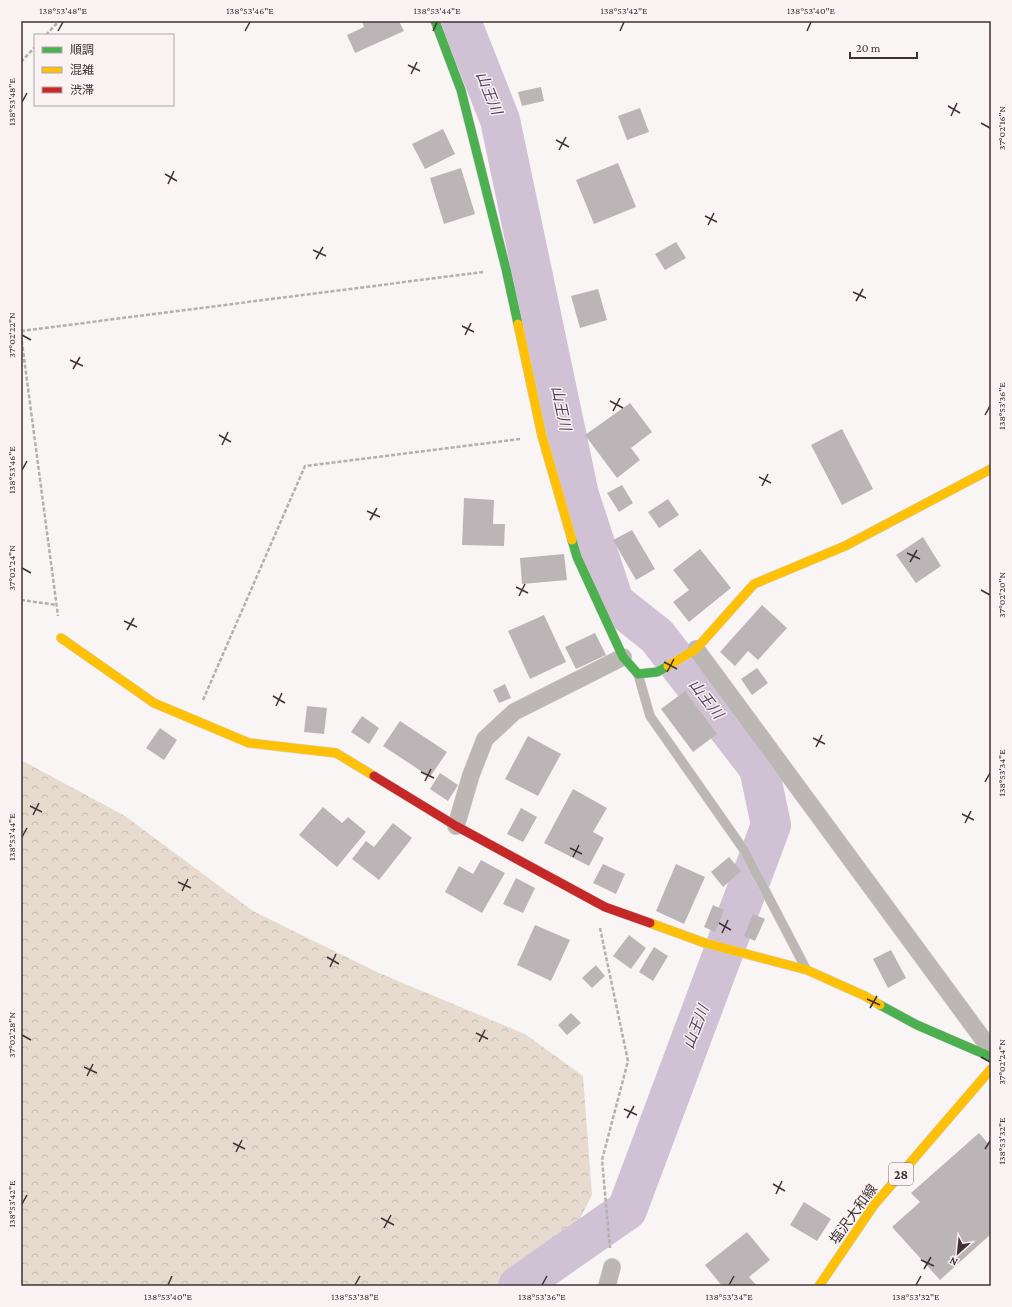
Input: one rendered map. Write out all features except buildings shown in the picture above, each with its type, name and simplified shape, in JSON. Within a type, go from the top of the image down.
[{"type":"street","points":[[435,21],[461,90],[506,269],[542,436],[577,557],[622,657],[638,674],[657,672],[696,649],[754,584],[845,546],[991,469]]},
{"type":"street","points":[[61,638],[154,703],[194,720],[249,743],[336,753],[456,826],[605,907],[705,943],[807,970],[865,996],[917,1025],[991,1057]]},
{"type":"street","points":[[696,649],[991,1050]]},
{"type":"street","points":[[456,826],[471,775],[485,738],[514,712],[622,657]]},
{"type":"street","name":"塩沢大和線","points":[[825,1284],[874,1205],[991,1069]]},
{"type":"street","points":[[607,1286],[612,1266]]},
{"type":"lane","points":[[638,674],[650,716],[744,850],[807,970]]},
{"type":"path","points":[[47,34],[59,21]]},
{"type":"path","points":[[21,62],[34,48]]},
{"type":"path","points":[[21,331],[506,269]]},
{"type":"path","points":[[21,335],[61,638]]},
{"type":"path","points":[[194,720],[305,466],[542,436]]},
{"type":"path","points":[[21,600],[57,605]]},
{"type":"path","points":[[605,907],[600,929],[628,1061],[602,1160],[612,1266]]},
{"type":"green space","points":[[21,760],[125,816],[253,911],[379,973],[525,1034],[583,1076],[592,1195],[562,1254],[510,1286],[21,1286]]},
{"type":"waterway","name":"山王川","points":[[461,21],[500,120],[579,495],[614,602],[657,636],[759,768],[771,825],[627,1210],[518,1286]]},
{"type":"traffic: fast","points":[[435,21],[461,90],[506,269],[518,324]]},
{"type":"traffic: fast","points":[[572,540],[577,557],[623,657],[638,674],[657,672],[668,666]]},
{"type":"traffic: fast","points":[[880,1005],[917,1025],[991,1057]]},
{"type":"traffic: slow","points":[[518,324],[542,436],[572,540]]},
{"type":"traffic: slow","points":[[668,666],[696,649],[754,584],[845,546],[991,469]]},
{"type":"traffic: slow","points":[[61,638],[154,703],[249,743],[336,753],[374,776]]},
{"type":"traffic: slow","points":[[650,923],[705,943],[807,970],[865,996],[880,1005]]},
{"type":"traffic: slow","points":[[819,1286],[874,1205],[991,1069]]},
{"type":"traffic: jam","points":[[374,776],[456,826],[605,907],[650,923]]}]
